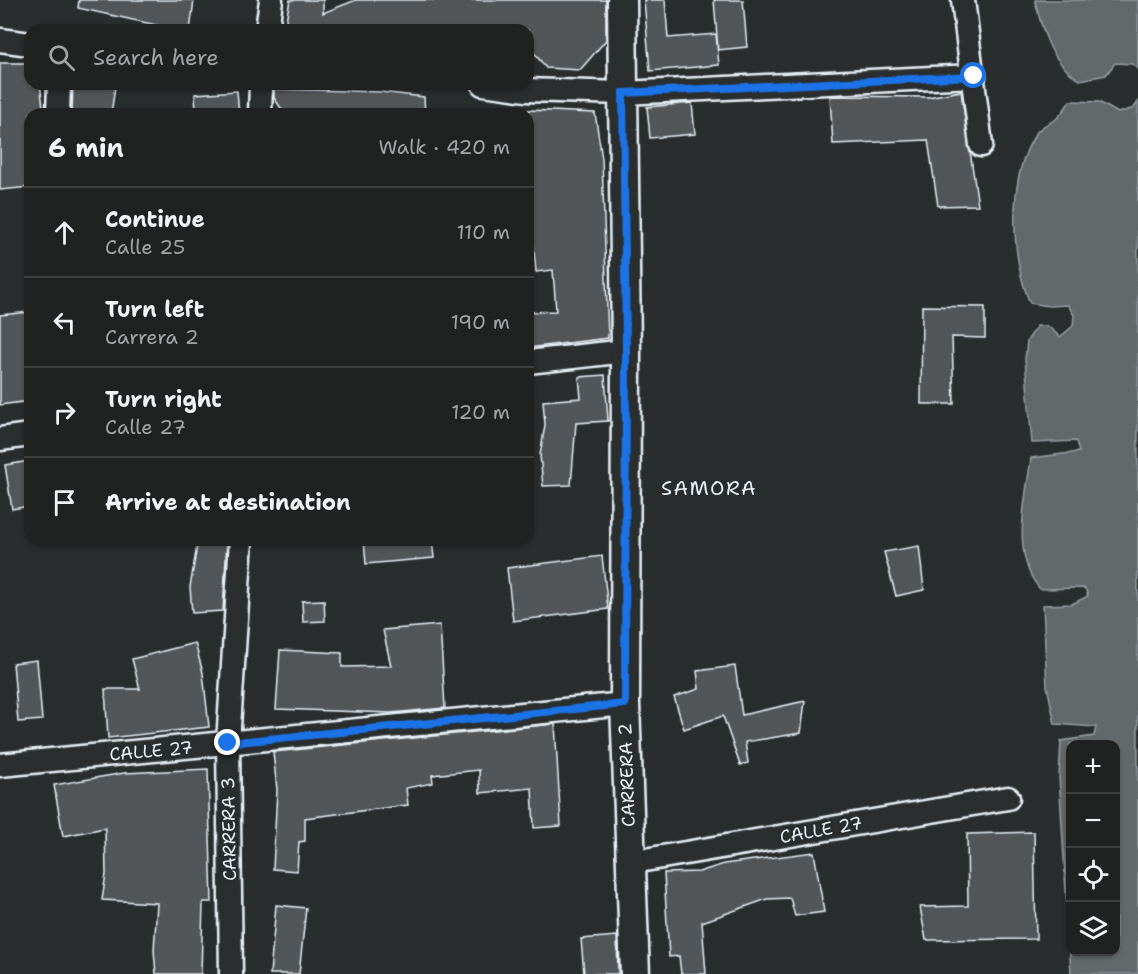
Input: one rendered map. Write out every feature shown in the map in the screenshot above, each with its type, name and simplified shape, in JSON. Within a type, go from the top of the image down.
[{"type":"street","points":[[268,24],[271,0]]},
{"type":"street","name":"CARRERA 2","points":[[622,0],[626,351],[625,704],[629,836],[633,862],[635,974]]},
{"type":"street","points":[[963,0],[981,145]]},
{"type":"street","points":[[0,40],[24,43]]},
{"type":"street","points":[[526,90],[623,93],[974,76]]},
{"type":"street","points":[[58,108],[59,90]]},
{"type":"street","points":[[260,108],[261,90]]},
{"type":"street","points":[[534,361],[626,351]]},
{"type":"street","points":[[0,439],[24,436]]},
{"type":"street","name":"CARRERA 3","points":[[231,974],[228,743],[241,546]]},
{"type":"street","name":"CALLE 27","points":[[0,765],[625,704]]},
{"type":"street","name":"CALLE 27","points":[[633,862],[1008,798]]},
{"type":"shaded area","points":[[1035,0],[1138,0],[1138,69],[1132,64],[1115,63],[1106,75],[1080,80],[1062,65],[1049,45]]},
{"type":"shaded area","points":[[1070,101],[1099,102],[1118,113],[1134,108],[1138,102],[1138,974],[1071,974],[1070,956],[1120,956],[1120,740],[1068,740],[1094,736],[1096,727],[1055,724],[1047,686],[1043,605],[1072,604],[1088,596],[1085,588],[1040,589],[1025,560],[1023,543],[1022,526],[1031,458],[1079,452],[1076,441],[1032,443],[1025,359],[1027,341],[1037,326],[1048,326],[1060,337],[1073,326],[1074,315],[1068,305],[1049,306],[1030,303],[1018,263],[1016,240],[1016,193],[1020,170],[1027,150],[1039,130],[1062,113]]},
{"type":"shaded area","points":[[1066,740],[1066,892],[1059,776],[1061,741]]},
{"type":"building","points":[[79,0],[194,0],[191,24],[151,24],[78,8]]},
{"type":"building","points":[[290,0],[323,0],[323,13],[356,0],[606,0],[606,40],[580,70],[546,68],[534,53],[534,24],[285,24]]},
{"type":"building","points":[[644,0],[665,0],[668,38],[716,34],[719,65],[650,71]]},
{"type":"building","points":[[714,0],[743,0],[747,47],[718,50]]},
{"type":"building","points":[[0,63],[24,63],[24,90],[41,90],[43,108],[24,108],[24,188],[0,190]]},
{"type":"building","points":[[73,90],[115,90],[112,108],[72,108]]},
{"type":"building","points":[[274,90],[380,92],[424,97],[425,108],[281,108],[274,98]]},
{"type":"building","points":[[237,91],[238,108],[196,108],[195,94]]},
{"type":"building","points":[[961,91],[978,205],[938,206],[928,140],[833,144],[830,96],[928,97]]},
{"type":"building","points":[[692,103],[695,134],[650,138],[647,107]]},
{"type":"building","points":[[534,110],[595,113],[602,159],[608,338],[534,347],[534,312],[556,311],[553,270],[536,272]]},
{"type":"building","points":[[922,306],[985,307],[985,338],[952,337],[954,404],[921,404]]},
{"type":"building","points":[[24,313],[24,402],[0,405],[0,315]]},
{"type":"building","points":[[605,375],[608,421],[576,423],[571,485],[543,486],[540,455],[545,425],[543,401],[581,398],[579,377]]},
{"type":"building","points":[[24,462],[24,507],[12,509],[5,465]]},
{"type":"building","points":[[197,546],[227,546],[223,611],[192,613],[190,587]]},
{"type":"building","points":[[364,546],[433,546],[434,558],[366,564]]},
{"type":"building","points":[[919,546],[924,590],[896,596],[884,552]]},
{"type":"building","points":[[602,556],[608,609],[513,621],[507,568]]},
{"type":"building","points":[[324,600],[325,621],[303,622],[302,601]]},
{"type":"building","points":[[440,625],[445,708],[391,713],[276,709],[280,650],[342,653],[342,667],[391,666],[383,630]]},
{"type":"building","points":[[195,643],[203,673],[209,727],[108,738],[105,689],[140,689],[132,659]]},
{"type":"building","points":[[37,660],[42,720],[18,722],[13,663]]},
{"type":"building","points":[[735,666],[742,715],[805,701],[801,733],[745,742],[748,763],[740,765],[723,716],[684,729],[674,697],[699,689],[697,671]]},
{"type":"building","points":[[555,724],[561,826],[534,828],[532,788],[480,793],[479,770],[432,775],[433,783],[406,788],[408,805],[305,818],[305,841],[299,842],[297,871],[273,869],[277,790],[273,752]]},
{"type":"building","points":[[208,769],[212,902],[203,902],[201,974],[156,974],[154,950],[157,903],[102,900],[106,874],[105,828],[63,836],[54,785],[124,773]]},
{"type":"building","points":[[1034,832],[1036,939],[926,940],[920,907],[968,906],[967,834]]},
{"type":"building","points":[[814,852],[824,912],[795,916],[790,898],[767,899],[702,922],[706,974],[681,974],[679,956],[669,957],[664,873],[699,872],[724,864]]},
{"type":"building","points":[[276,905],[306,908],[299,974],[270,974]]},
{"type":"building","points":[[617,936],[618,974],[584,974],[581,939]]},
{"type":"district","name":"SAMORA","points":[[709,488]]},
{"type":"route","points":[[228,743],[625,704],[626,351],[623,93],[974,76]]}]
